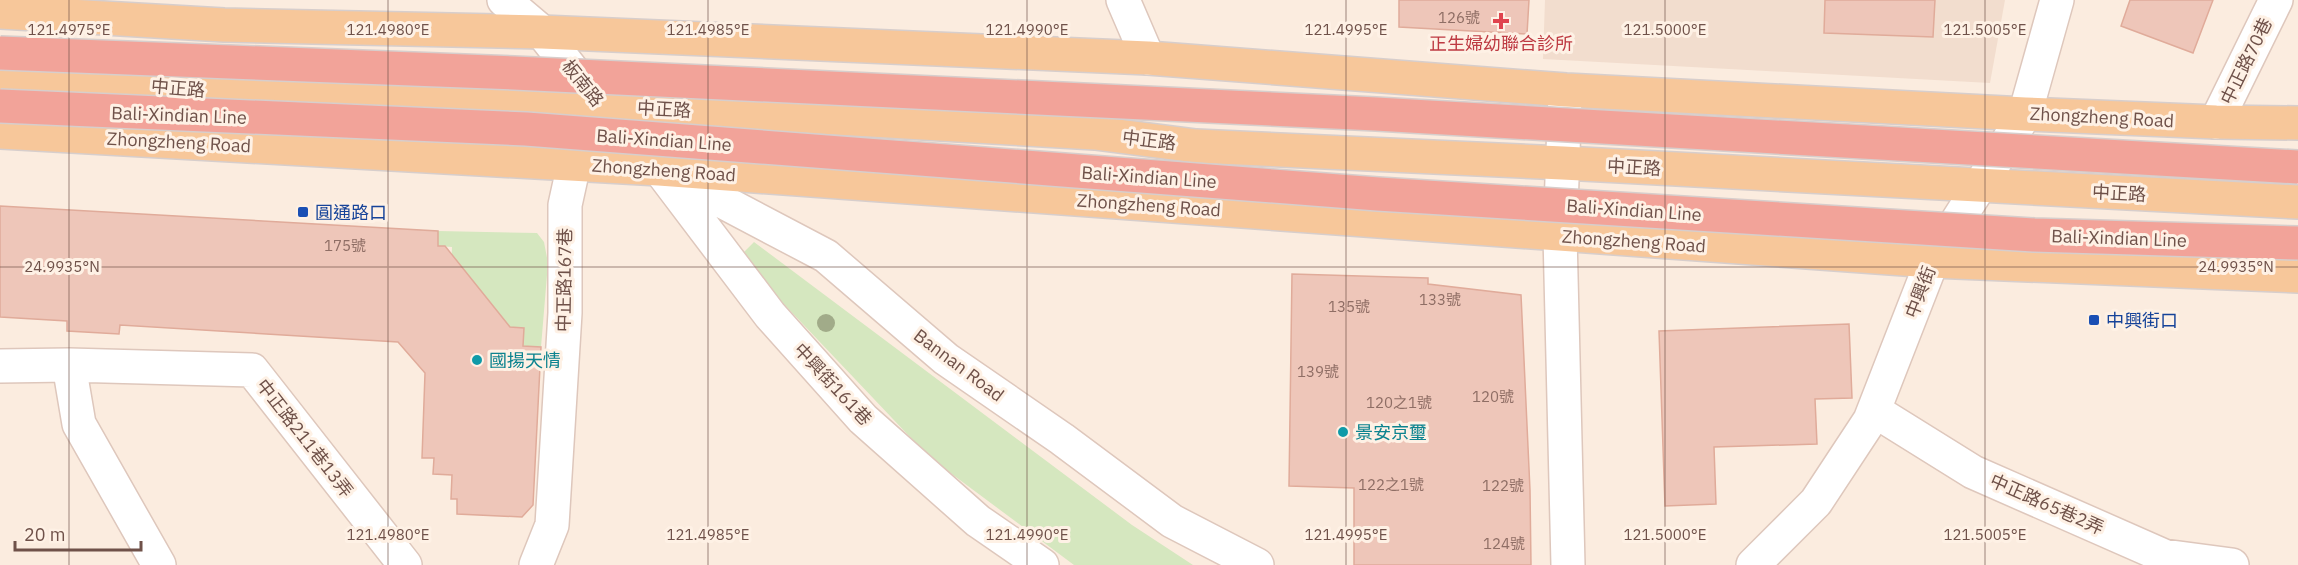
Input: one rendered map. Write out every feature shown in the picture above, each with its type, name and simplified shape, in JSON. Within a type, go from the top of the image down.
[{"type":"highway","points":[[0,53],[514,73],[1340,112],[2298,166]]},
{"type":"highway","name":"Bali-Xindian Line","points":[[0,106],[526,129],[1378,194],[2034,236],[2298,243]]},
{"type":"main road","name":"Zhongzheng Road","points":[[0,12],[224,25],[542,32],[1148,58],[1566,90],[2025,114],[2298,123]]},
{"type":"main road","name":"中正路","points":[[0,72],[221,92],[488,98],[1095,133],[1196,146],[2298,202]]},
{"type":"main road","name":"Zhongzheng Road","points":[[0,132],[659,169],[1560,236],[1932,261],[2298,276]]},
{"type":"street","name":"板南路","points":[[504,0],[542,32],[600,106],[659,169]]},
{"type":"street","points":[[1123,0],[1148,58]]},
{"type":"street","name":"中興街","points":[[1753,565],[1816,502],[1875,411],[1932,261],[2025,114],[2057,0]]},
{"type":"street","name":"中正路70巷","points":[[2216,122],[2276,0]]},
{"type":"street","points":[[1566,90],[1560,236],[1568,565]]},
{"type":"street","name":"中正路167巷","points":[[536,565],[552,525],[565,313],[565,205],[574,164],[600,106]]},
{"type":"street","name":"中興街161巷","points":[[659,169],[770,315],[863,419],[978,521],[1042,565]]},
{"type":"street","name":"Bannan Road","points":[[659,169],[826,256],[946,359],[1062,439],[1172,521],[1257,565]]},
{"type":"street","points":[[69,365],[79,424],[159,565]]},
{"type":"street","name":"中正路211巷13弄","points":[[0,366],[69,365],[252,370],[405,565]]},
{"type":"street","name":"中正路65巷2弄","points":[[1875,411],[1973,472],[2164,556],[2232,565]]},
{"type":"shaded area","points":[[1545,0],[2005,0],[1990,83],[1543,59]]},
{"type":"green space","points":[[438,231],[537,233],[544,242],[548,263],[541,347],[523,346],[523,328],[499,327],[451,274],[452,247],[438,246]]},
{"type":"green space","points":[[754,242],[1132,525],[1193,565],[1074,565],[929,457],[745,263],[742,254]]},
{"type":"building","points":[[1399,0],[1529,0],[1527,34],[1399,27]]},
{"type":"building","points":[[1825,0],[1935,0],[1933,37],[1824,33]]},
{"type":"building","points":[[2130,0],[2213,0],[2193,53],[2121,26]]},
{"type":"building","points":[[0,206],[438,231],[438,246],[445,246],[510,327],[524,328],[523,346],[541,347],[533,505],[522,517],[457,514],[457,499],[451,499],[452,475],[433,474],[434,458],[422,458],[425,373],[398,342],[120,325],[119,334],[67,331],[67,321],[0,317]]},
{"type":"building","points":[[1292,274],[1428,278],[1428,284],[1521,295],[1531,565],[1354,565],[1354,488],[1289,486]]},
{"type":"building","points":[[1849,324],[1852,398],[1815,399],[1817,444],[1714,447],[1716,504],[1665,506],[1659,331]]},
{"type":"place","name":"正生婦幼聯合診所","points":[[1501,21]]},
{"type":"place","name":"圓通路口","points":[[303,212]]},
{"type":"place","name":"中興街口","points":[[2094,320]]},
{"type":"place","name":"國揚天情","points":[[477,360]]},
{"type":"place","name":"景安京璽","points":[[1343,432]]}]
